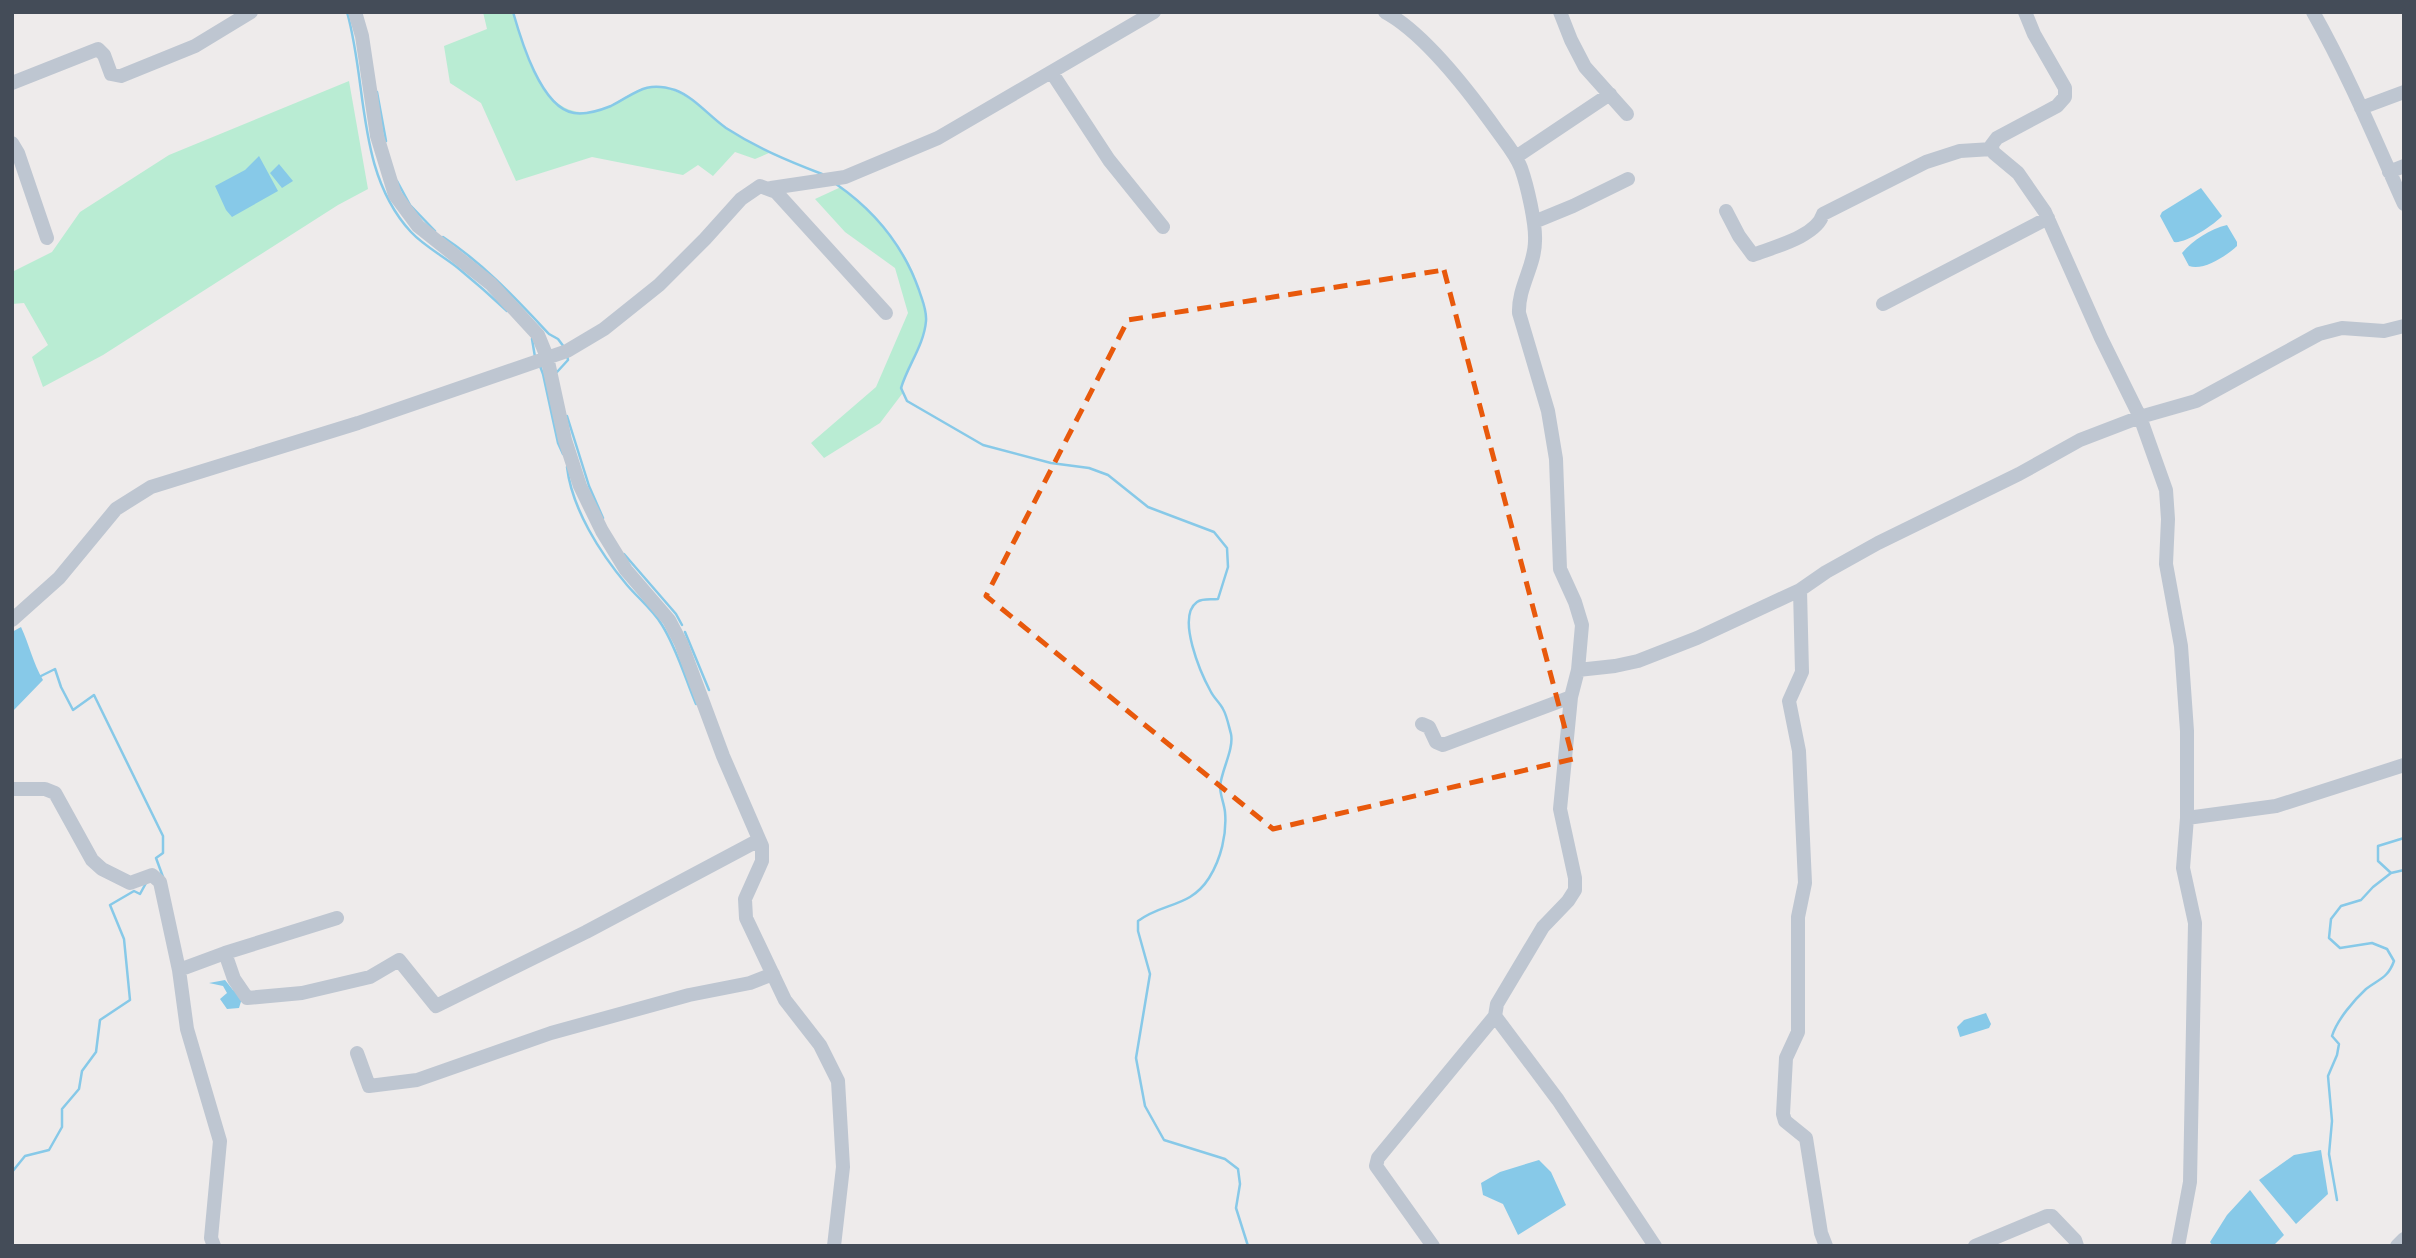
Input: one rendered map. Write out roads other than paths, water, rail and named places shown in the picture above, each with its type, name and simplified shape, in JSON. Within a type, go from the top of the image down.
[{"type":"street","points":[[12,82],[98,49],[104,55],[111,74],[121,76],[195,46],[251,12]]},
{"type":"street","points":[[355,12],[362,36],[377,135],[395,195],[418,226],[499,292],[538,335],[547,358],[565,440],[580,486],[625,570],[669,620],[681,643],[723,756],[760,840],[762,861],[745,899],[746,918],[785,1000],[820,1045],[838,1081],[842,1167],[834,1246]]},
{"type":"street","points":[[1385,12],[1434,52],[1477,102],[1521,168],[1534,222],[1535,242],[1532,262],[1518,299],[1519,313],[1548,411],[1556,459],[1560,569],[1582,625],[1578,670],[1571,697],[1560,809],[1575,878],[1575,890],[1543,927],[1497,1004],[1495,1016],[1378,1158],[1376,1166],[1433,1246]]},
{"type":"street","points":[[1560,12],[1585,67],[1628,114]]},
{"type":"street","points":[[2025,12],[2034,34],[2065,88],[2065,97],[2057,106],[1997,138],[1991,144],[1992,149],[2031,189],[2048,218],[2101,338],[2140,417],[2166,490],[2166,564],[2181,646],[2186,707],[2187,818],[2183,868],[2195,923],[2190,1182],[2178,1246]]},
{"type":"street","points":[[2313,12],[2334,49],[2404,204]]},
{"type":"street","points":[[12,620],[58,578],[116,509],[151,487],[358,423],[567,351],[604,329],[659,285],[748,192],[760,186],[771,188],[845,177],[938,138],[1152,13]]},
{"type":"street","points":[[1052,72],[1109,160],[1163,227]]},
{"type":"street","points":[[2361,108],[2404,92]]},
{"type":"street","points":[[1516,157],[1609,94]]},
{"type":"street","points":[[12,143],[19,153],[47,238]]},
{"type":"street","points":[[1726,211],[1739,236],[1754,256],[1807,234],[1818,227],[1824,214],[1926,162],[1960,151],[1992,149]]},
{"type":"street","points":[[2389,172],[2404,166]]},
{"type":"street","points":[[1534,222],[1628,179]]},
{"type":"street","points":[[771,188],[886,313]]},
{"type":"street","points":[[1883,304],[2048,218]]},
{"type":"street","points":[[1578,670],[1638,661],[1697,638],[1800,590],[1878,543],[2019,474],[2080,440],[2140,417],[2196,401],[2319,334],[2342,328],[2384,331],[2404,326]]},
{"type":"street","points":[[1800,590],[1802,672],[1789,701],[1799,751],[1805,883],[1798,918],[1798,1032],[1786,1058],[1783,1114],[1785,1121],[1806,1138],[1817,1210],[1826,1246]]},
{"type":"street","points":[[1422,724],[1427,725],[1436,742],[1443,745],[1571,697]]},
{"type":"street","points":[[2187,818],[2276,806],[2404,765]]},
{"type":"street","points":[[12,789],[45,789],[55,793],[92,860],[102,869],[130,884],[149,876],[157,877],[161,885],[179,970],[187,1029],[220,1141],[211,1238],[214,1246]]},
{"type":"street","points":[[225,953],[234,979],[247,998],[302,993],[370,977],[399,960],[436,1006],[574,938],[760,840]]},
{"type":"street","points":[[179,970],[337,918]]},
{"type":"street","points":[[357,1053],[369,1086],[417,1080],[551,1033],[689,995],[750,983],[773,974]]},
{"type":"street","points":[[1495,1016],[1558,1100],[1655,1246]]},
{"type":"street","points":[[1975,1246],[2047,1216],[2057,1220],[2077,1246]]},
{"type":"street","points":[[2397,1246],[2404,1239]]},
{"type":"water","points":[[259,156],[278,191],[232,217],[215,186],[245,170]]},
{"type":"water","points":[[279,164],[293,181],[282,188],[270,173]]},
{"type":"water","points":[[2201,188],[2222,216],[2199,233],[2174,242],[2160,216],[2162,212]]},
{"type":"water","points":[[2227,225],[2237,246],[2208,265],[2189,266],[2182,253],[2186,248],[2208,232]]},
{"type":"water","points":[[21,627],[43,680],[12,712],[12,632]]},
{"type":"water","points":[[225,980],[233,990],[243,995],[239,1008],[227,1009],[220,999],[227,993],[223,986],[209,983]]},
{"type":"water","points":[[1986,1013],[1991,1024],[1989,1028],[1960,1037],[1957,1027],[1964,1020]]},
{"type":"water","points":[[2321,1150],[2328,1194],[2296,1224],[2259,1180],[2294,1155]]},
{"type":"water","points":[[1539,1160],[1551,1172],[1566,1205],[1518,1235],[1503,1204],[1483,1195],[1481,1183],[1500,1172]]},
{"type":"water","points":[[2250,1190],[2284,1235],[2273,1246],[2213,1246],[2210,1242],[2227,1215]]},
{"type":"waterway","points":[[347,12],[354,40],[372,156],[393,208],[416,237],[458,268],[507,311]]},
{"type":"waterway","points":[[513,12],[534,71],[542,86],[562,108],[574,113],[593,112],[641,90],[665,87],[689,97],[726,128],[749,142],[822,174]]},
{"type":"waterway","points":[[377,92],[386,141]]},
{"type":"waterway","points":[[397,181],[410,205],[435,231]]},
{"type":"waterway","points":[[836,184],[850,194],[886,230],[905,258],[923,301],[925,330],[901,388],[907,401],[983,445],[1051,463],[1089,468],[1108,475],[1148,507],[1214,532],[1227,548],[1228,567],[1218,599],[1197,602],[1191,609],[1189,620],[1192,646],[1197,660],[1211,692],[1222,707],[1231,734],[1231,746],[1220,786],[1225,812],[1224,838],[1217,863],[1202,888],[1185,900],[1157,910],[1138,921],[1138,931],[1150,974],[1136,1058],[1145,1106],[1164,1140],[1225,1159],[1238,1169],[1240,1184],[1236,1208],[1248,1246]]},
{"type":"waterway","points":[[443,237],[485,270],[564,347]]},
{"type":"waterway","points":[[532,339],[535,357]]},
{"type":"waterway","points":[[557,372],[568,360],[567,355]]},
{"type":"waterway","points":[[540,366],[563,454]]},
{"type":"waterway","points":[[567,416],[589,486],[603,518]]},
{"type":"waterway","points":[[567,467],[575,499],[597,545],[662,625],[696,704]]},
{"type":"waterway","points":[[624,554],[676,614],[682,625]]},
{"type":"waterway","points":[[685,632],[709,690]]},
{"type":"waterway","points":[[41,676],[55,669],[73,710],[94,695],[163,836],[163,853],[156,858],[163,877]]},
{"type":"waterway","points":[[2404,838],[2378,846],[2378,861],[2391,873],[2404,870]]},
{"type":"waterway","points":[[2337,1200],[2329,1154],[2332,1121],[2328,1076],[2339,1044],[2332,1036],[2351,1004],[2386,975],[2394,961],[2387,949],[2372,943],[2340,948],[2329,938],[2331,919],[2341,906],[2361,900],[2391,873]]},
{"type":"waterway","points":[[12,1172],[25,1156],[49,1150],[62,1127],[62,1109],[79,1089],[82,1071],[96,1052],[100,1020],[130,1000],[124,939],[110,905],[134,891],[140,894],[146,883]]}]
